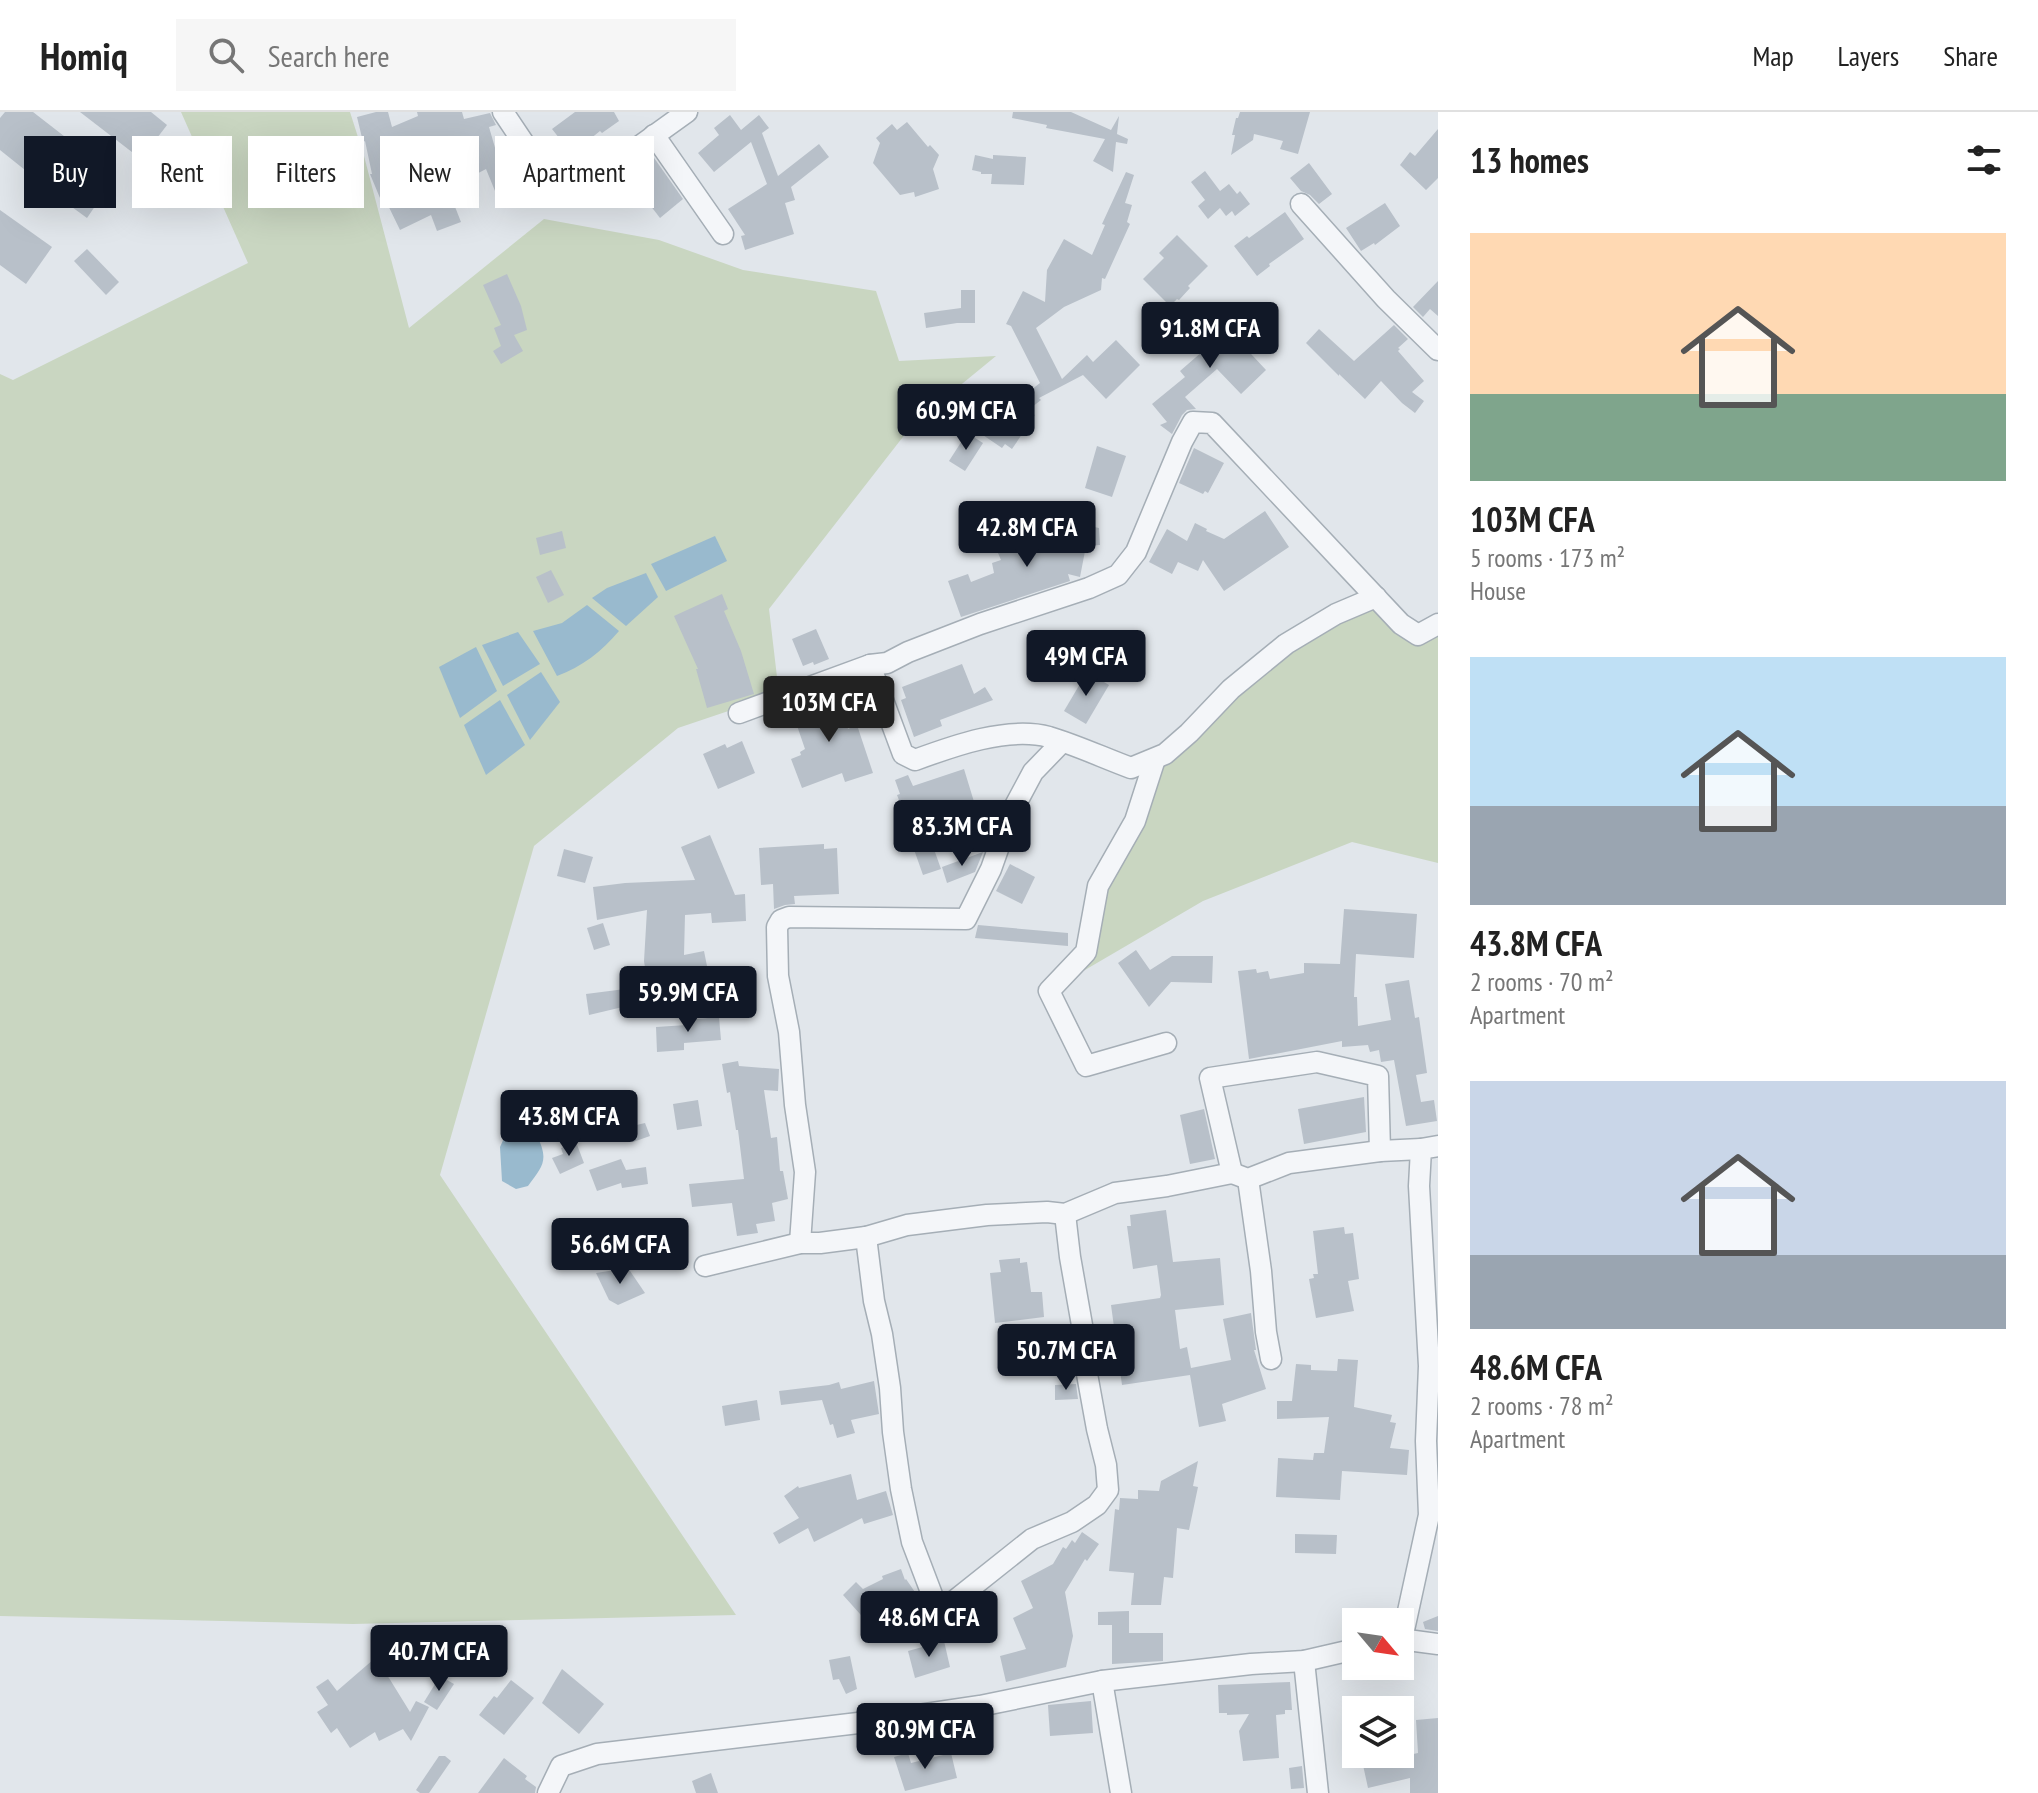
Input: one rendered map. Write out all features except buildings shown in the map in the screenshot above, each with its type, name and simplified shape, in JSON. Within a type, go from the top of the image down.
[{"type":"street","points":[[503,112],[554,188],[565,193],[577,191],[687,112]]},
{"type":"street","points":[[654,135],[723,234]]},
{"type":"street","points":[[1301,204],[1386,299],[1438,350]]},
{"type":"street","points":[[739,713],[870,665],[887,663],[908,652],[1118,575],[1136,552],[1193,422],[1212,423],[1401,624],[1418,635],[1438,624]]},
{"type":"street","points":[[870,665],[903,754],[909,759],[915,760],[974,741],[1014,734],[1048,737],[1131,768],[1165,754],[1231,689],[1286,644],[1336,614],[1376,597]]},
{"type":"street","points":[[800,1243],[805,1172],[789,1032],[778,976],[777,927],[781,920],[789,917],[966,919],[991,869],[1010,815],[1033,772],[1061,743]]},
{"type":"street","points":[[1155,759],[1135,821],[1098,886],[1086,952],[1049,991],[1086,1066],[1166,1043]]},
{"type":"street","points":[[1271,1359],[1261,1271],[1240,1176],[1210,1078],[1317,1062],[1378,1076],[1380,1151]]},
{"type":"street","points":[[705,1266],[800,1243],[866,1237],[907,1225],[987,1215],[1065,1214],[1115,1193],[1240,1176],[1289,1163],[1430,1147],[1419,1186],[1429,1366],[1426,1441],[1429,1515],[1407,1608]]},
{"type":"street","points":[[866,1237],[890,1388],[901,1489],[912,1542],[939,1613],[1032,1539],[1072,1522],[1097,1505],[1108,1490],[1106,1465],[1087,1374],[1065,1214]]},
{"type":"street","points":[[1414,1641],[1438,1644]]},
{"type":"street","points":[[548,1793],[561,1766],[597,1754],[892,1719],[980,1706],[1102,1681],[1304,1661],[1342,1652]]},
{"type":"street","points":[[1304,1661],[1318,1793]]},
{"type":"street","points":[[1102,1681],[1121,1793]]},
{"type":"green space","points":[[181,112],[350,112],[358,136],[248,136],[248,208],[364,208],[364,156],[409,328],[544,219],[659,240],[743,270],[876,291],[899,361],[996,356],[913,424],[769,609],[779,694],[678,728],[534,846],[440,1175],[736,1615],[353,1624],[0,1616],[0,374],[13,380],[248,263],[224,208],[232,208],[232,136],[192,136]]},
{"type":"green space","points":[[1376,597],[1401,624],[1438,624],[1438,863],[1352,842],[1203,901],[1049,991],[1086,952],[1098,886],[1155,759],[1231,689]]},
{"type":"water","points":[[715,536],[727,561],[666,591],[651,564]]},
{"type":"water","points":[[646,573],[658,597],[626,626],[592,598],[607,588]]},
{"type":"water","points":[[587,605],[619,631],[591,658],[557,676],[533,631],[562,623]]},
{"type":"water","points":[[518,632],[540,664],[503,686],[482,645]]},
{"type":"water","points":[[476,647],[497,691],[460,718],[439,667]]},
{"type":"water","points":[[541,672],[560,702],[530,740],[507,695]]},
{"type":"water","points":[[500,700],[525,745],[486,775],[464,725]]},
{"type":"water","points":[[505,1136],[538,1138],[543,1153],[542,1164],[528,1186],[516,1189],[502,1181],[500,1147]]}]
